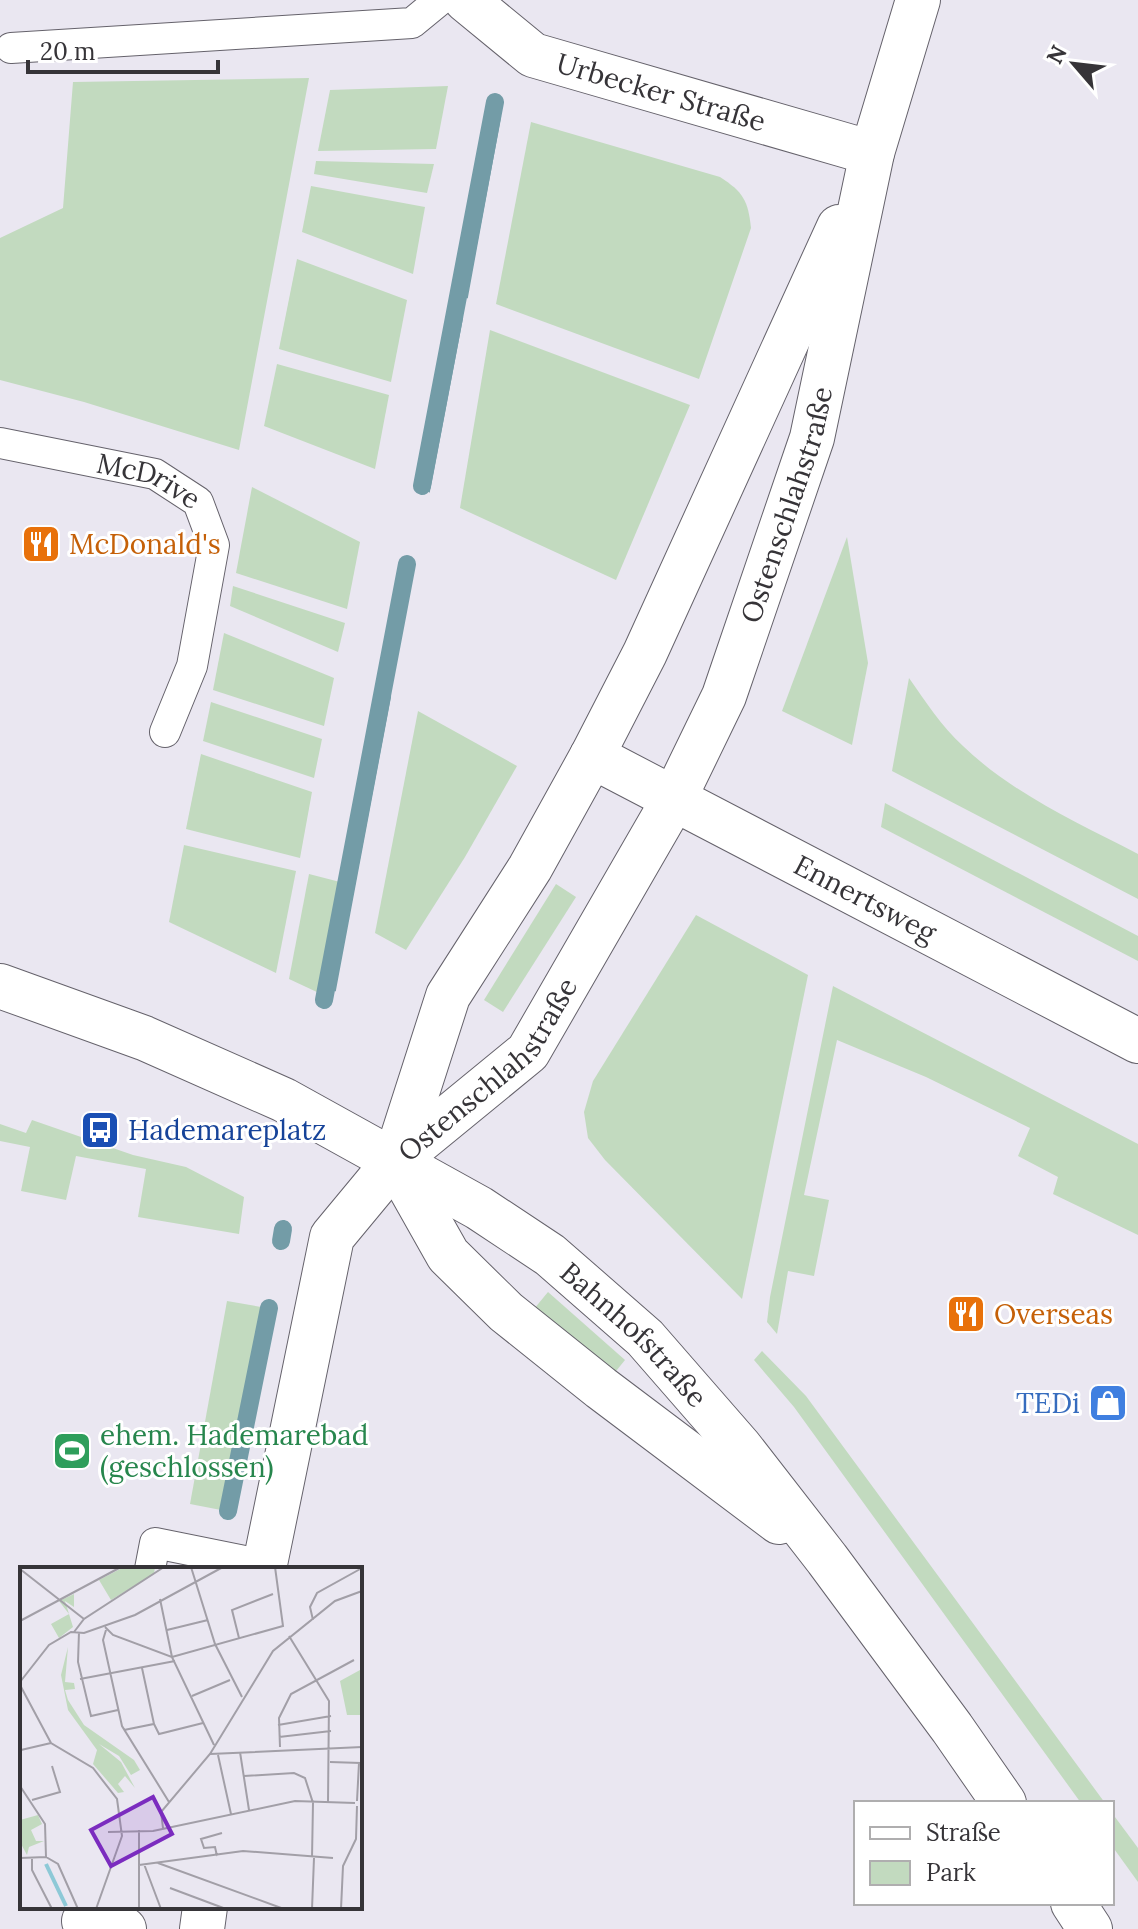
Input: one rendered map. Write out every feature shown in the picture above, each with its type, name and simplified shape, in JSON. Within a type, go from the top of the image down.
[{"type":"street","name":"Urbecker Straße","points":[[466,0],[533,55],[872,153]]},
{"type":"street","name":"Ostenschlahstraße","points":[[395,1161],[528,1052],[674,799],[724,696],[812,438],[872,153],[918,0]]},
{"type":"street","name":"Ostenschlahstraße","points":[[395,1161],[448,996],[530,868],[592,756],[656,628],[872,153]]},
{"type":"street","name":"Ennertsweg","points":[[592,756],[1138,1041]]},
{"type":"street","name":"Bahnhofstraße","points":[[0,986],[144,1038],[284,1100],[479,1208],[550,1255],[645,1338],[740,1447],[827,1559],[1003,1801]]},
{"type":"street","name":"Bahnhofstraße","points":[[395,1161],[448,1255],[506,1312],[827,1559]]},
{"type":"street","points":[[264,1567],[332,1237],[395,1161]]},
{"type":"street","points":[[1074,1905],[1090,1929]]},
{"type":"street","points":[[202,1929],[205,1909]]},
{"type":"lane","points":[[11,48],[412,23],[440,0]]},
{"type":"lane","name":"McDrive","points":[[0,443],[155,474],[198,502],[214,545],[192,666],[165,732]]},
{"type":"lane","points":[[150,1567],[155,1543],[264,1567]]},
{"type":"green space","points":[[309,78],[239,450],[84,402],[0,380],[0,238],[63,208],[73,82]]},
{"type":"green space","points":[[448,86],[436,149],[318,151],[330,90]]},
{"type":"green space","points":[[531,122],[720,177],[743,198],[751,228],[699,379],[496,304]]},
{"type":"green space","points":[[316,161],[434,164],[427,193],[314,174]]},
{"type":"green space","points":[[311,186],[425,207],[413,274],[302,232]]},
{"type":"green space","points":[[297,259],[407,300],[391,382],[279,349]]},
{"type":"green space","points":[[490,330],[690,405],[616,580],[460,508]]},
{"type":"green space","points":[[277,364],[389,395],[375,469],[264,426]]},
{"type":"green space","points":[[252,487],[360,542],[347,609],[236,573]]},
{"type":"green space","points":[[847,537],[868,663],[852,745],[782,711]]},
{"type":"green space","points":[[233,586],[345,623],[338,652],[230,606]]},
{"type":"green space","points":[[224,633],[334,678],[324,726],[213,690]]},
{"type":"green space","points":[[909,678],[934,714],[982,763],[1047,806],[1138,854],[1138,899],[892,771]]},
{"type":"green space","points":[[211,702],[322,739],[314,778],[203,741]]},
{"type":"green space","points":[[418,711],[517,766],[465,857],[406,950],[375,933]]},
{"type":"green space","points":[[201,754],[312,792],[300,858],[186,829]]},
{"type":"green space","points":[[885,803],[1138,936],[1138,961],[881,827]]},
{"type":"green space","points":[[184,845],[296,871],[276,973],[169,922]]},
{"type":"green space","points":[[309,874],[340,882],[319,993],[289,979]]},
{"type":"green space","points":[[556,884],[576,897],[503,1012],[484,1000]]},
{"type":"green space","points":[[696,915],[808,975],[742,1299],[605,1160],[588,1138],[584,1112],[593,1081]]},
{"type":"green space","points":[[833,986],[1138,1144],[1138,1235],[1053,1194],[1058,1177],[1018,1156],[1030,1128],[926,1077],[837,1040],[804,1195],[829,1200],[814,1276],[788,1271],[777,1334],[767,1322],[770,1297]]},
{"type":"green space","points":[[32,1120],[133,1155],[186,1167],[244,1197],[239,1234],[138,1217],[146,1169],[76,1156],[66,1200],[21,1191],[30,1147],[0,1141],[0,1124],[26,1133]]},
{"type":"green space","points":[[548,1292],[625,1360],[612,1376],[534,1309]]},
{"type":"green space","points":[[227,1301],[261,1307],[221,1510],[190,1504]]},
{"type":"green space","points":[[762,1351],[806,1396],[1104,1801],[1080,1801],[794,1407],[754,1360]]},
{"type":"green space","points":[[1114,1816],[1138,1848],[1138,1882],[1114,1849]]},
{"type":"water","points":[[492,114],[500,117],[467,297],[458,292]]},
{"type":"water","points":[[455,315],[462,318],[429,491],[422,486]]},
{"type":"water","points":[[382,693],[390,697],[335,990],[327,986]]},
{"type":"water","points":[[269,1308],[274,1310],[235,1513],[228,1511]]},
{"type":"waterway","points":[[422,486],[495,102]]},
{"type":"waterway","points":[[324,1000],[407,564]]},
{"type":"waterway","points":[[281,1241],[283,1229]]},
{"type":"waterway","points":[[228,1511],[269,1308]]},
{"type":"place","name":"McDonald's","points":[[41,544]]},
{"type":"place","name":"Hademareplatz","points":[[100,1130]]},
{"type":"place","name":"Overseas","points":[[966,1314]]},
{"type":"place","name":"TEDi","points":[[1108,1403]]},
{"type":"place","name":"ehem. Hademarebad (geschlossen)","points":[[72,1451]]}]
